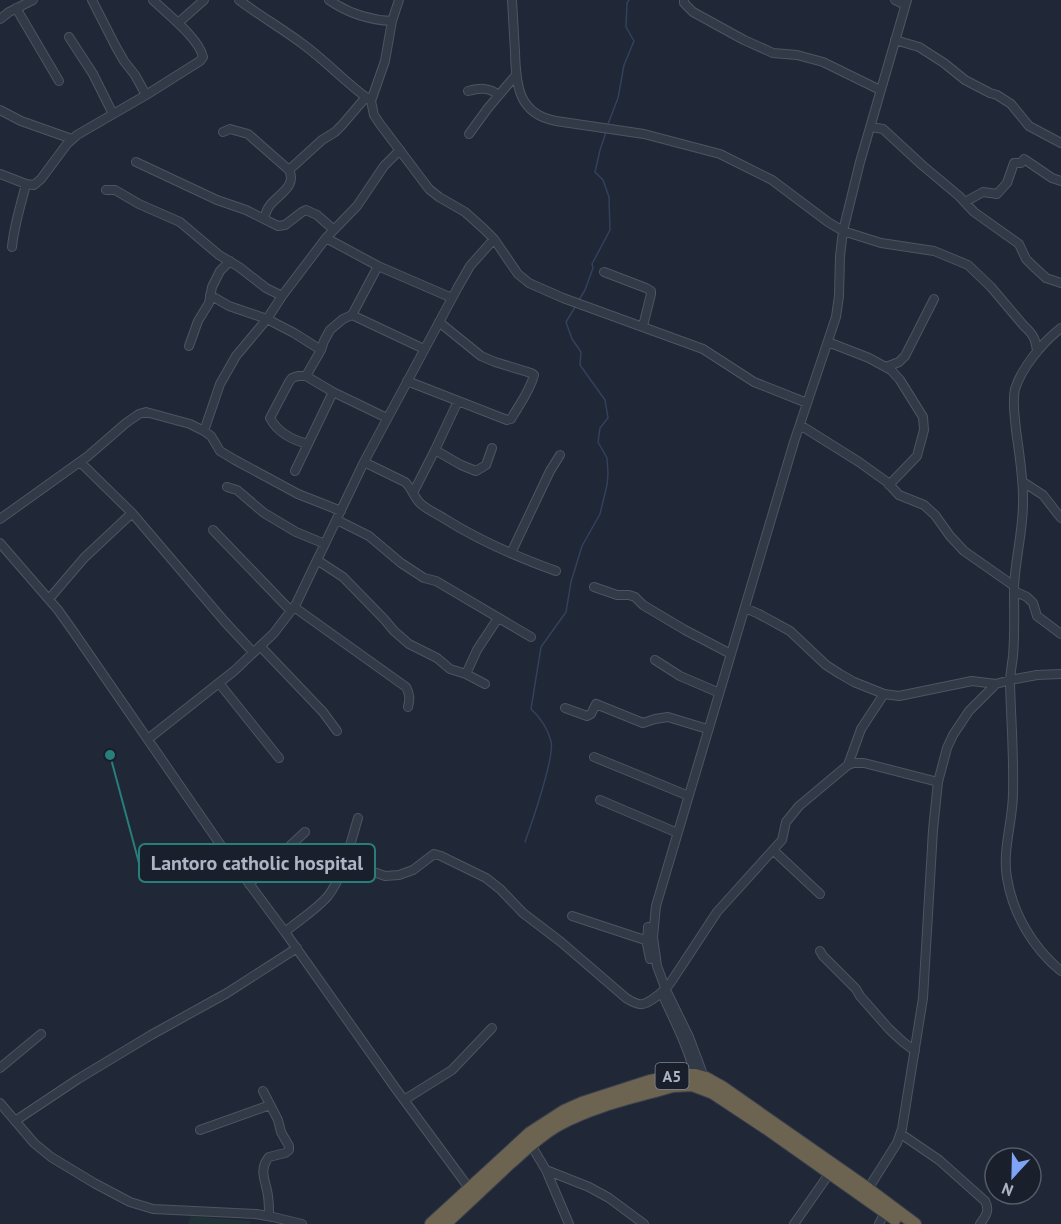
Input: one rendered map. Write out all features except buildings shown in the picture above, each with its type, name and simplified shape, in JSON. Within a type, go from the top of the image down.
[{"type":"highway","name":"A5","points":[[431,1224],[530,1133],[564,1111],[650,1081],[681,1075],[699,1076],[736,1095],[771,1127],[882,1218],[902,1224]]},
{"type":"highway","name":"A5","points":[[445,1224],[531,1145],[558,1125],[581,1113],[682,1085],[692,1085],[713,1093],[771,1127],[868,1189],[915,1224]]},
{"type":"street","points":[[0,19],[33,0]]},
{"type":"street","points":[[92,0],[124,61],[146,95]]},
{"type":"street","points":[[0,174],[26,184],[38,183],[72,140],[200,61],[202,57],[200,49],[178,23],[153,0]]},
{"type":"street","points":[[178,23],[204,0]]},
{"type":"street","points":[[239,0],[303,44],[369,99],[374,115],[429,189],[465,212],[484,229],[524,279],[563,298],[703,349],[754,382],[805,402]]},
{"type":"street","points":[[329,0],[358,16],[378,21],[392,21]]},
{"type":"street","points":[[289,170],[322,140],[335,132],[369,99],[385,61],[392,21],[399,0]]},
{"type":"street","points":[[512,0],[519,91],[537,116],[644,134],[720,154],[772,180],[841,230],[881,243],[934,251],[968,265],[980,275],[1030,331],[1036,340],[1037,351]]},
{"type":"street","points":[[684,0],[693,12],[744,40],[773,53],[797,55],[823,62],[876,88]]},
{"type":"street","points":[[650,941],[659,893],[832,316],[836,256],[841,230],[876,88],[901,1]]},
{"type":"street","points":[[699,1076],[689,1037],[654,973],[650,941],[651,906],[783,461],[836,317],[841,230],[895,40],[901,1]]},
{"type":"street","points":[[16,8],[59,81]]},
{"type":"street","points":[[69,37],[93,74],[113,114]]},
{"type":"street","points":[[895,40],[919,47],[965,80],[997,95],[1011,104],[1029,126],[1061,143]]},
{"type":"street","points":[[469,134],[516,75]]},
{"type":"street","points":[[468,91],[483,88],[499,95]]},
{"type":"street","points":[[0,110],[21,121],[72,140]]},
{"type":"street","points":[[871,127],[883,129],[974,212],[1019,244],[1026,259],[1046,278],[1061,283]]},
{"type":"street","points":[[223,132],[230,129],[248,134],[289,170],[291,181],[288,187],[269,206],[264,218]]},
{"type":"street","points":[[204,431],[220,384],[237,356],[333,229],[357,206],[384,166],[400,150]]},
{"type":"street","points":[[965,202],[983,192],[997,194],[1007,183],[1014,163],[1021,163],[1024,159],[1052,178],[1061,181]]},
{"type":"street","points":[[136,162],[278,226],[285,225],[306,210],[317,215],[333,229]]},
{"type":"street","points":[[12,247],[15,224],[26,184]]},
{"type":"street","points":[[106,190],[115,190],[139,204],[180,222],[219,255],[266,288],[282,296]]},
{"type":"street","points":[[326,238],[378,266],[452,298]]},
{"type":"street","points":[[148,739],[234,671],[274,633],[293,609],[364,462],[424,349],[470,266],[494,239]]},
{"type":"street","points":[[189,346],[198,321],[209,303],[212,287],[220,271],[230,261]]},
{"type":"street","points":[[306,376],[330,330],[352,315],[378,266]]},
{"type":"street","points":[[604,272],[651,291],[643,326]]},
{"type":"street","points":[[210,295],[230,306],[267,319],[321,350]]},
{"type":"street","points":[[886,367],[899,362],[905,356],[934,299]]},
{"type":"street","points":[[352,315],[424,349]]},
{"type":"street","points":[[407,381],[507,420],[511,419],[528,389],[534,375],[481,356],[439,322]]},
{"type":"street","points":[[1060,330],[1037,351],[1017,384],[1014,395],[1024,512],[1014,589],[1013,656],[1010,680],[1014,784],[1006,862],[1008,881],[1015,906],[1027,932],[1061,971]]},
{"type":"street","points":[[1030,331],[1050,338]]},
{"type":"street","points":[[828,342],[869,358],[891,370],[900,380],[923,417],[924,430],[917,456],[889,485]]},
{"type":"street","points":[[308,444],[286,436],[270,418],[292,378],[298,376],[306,376],[387,418]]},
{"type":"street","points":[[295,471],[333,392]]},
{"type":"street","points":[[413,493],[458,401]]},
{"type":"street","points":[[0,519],[80,462],[126,423],[146,412],[190,424],[204,431],[227,456],[298,495],[341,511]]},
{"type":"street","points":[[800,424],[859,462],[899,495],[924,505],[964,551],[1027,597],[1033,603],[1037,616],[1061,634]]},
{"type":"street","points":[[435,450],[460,465],[476,471],[486,465],[492,448]]},
{"type":"street","points":[[511,554],[550,471],[560,455]]},
{"type":"street","points":[[80,462],[132,513],[225,622],[323,712],[337,731]]},
{"type":"street","points":[[364,462],[405,482],[411,487],[416,499],[423,505],[468,534],[556,571]]},
{"type":"street","points":[[1023,482],[1043,495],[1061,518]]},
{"type":"street","points":[[227,487],[237,490],[264,513],[296,532],[325,544]]},
{"type":"street","points":[[49,599],[84,558],[132,513]]},
{"type":"street","points":[[337,520],[369,536],[401,563],[424,578],[436,581],[531,637]]},
{"type":"street","points":[[213,530],[293,609],[406,687],[409,692],[408,707]]},
{"type":"street","points":[[0,543],[49,599],[73,631],[249,884],[469,1188]]},
{"type":"street","points":[[317,560],[343,577],[409,644],[437,658],[450,669],[485,684]]},
{"type":"street","points":[[594,587],[617,595],[635,597],[643,605],[727,652]]},
{"type":"street","points":[[745,608],[790,631],[826,665],[840,674],[885,694],[899,696],[972,681],[996,684],[1037,675],[1061,674]]},
{"type":"street","points":[[466,674],[477,650],[498,618]]},
{"type":"street","points":[[656,660],[680,676],[715,691]]},
{"type":"street","points":[[219,683],[279,758]]},
{"type":"street","points":[[868,1189],[901,1134],[923,998],[929,872],[938,782],[953,735],[969,711],[996,684]]},
{"type":"street","points":[[848,765],[861,729],[885,694]]},
{"type":"street","points":[[565,708],[587,716],[591,714],[596,704],[643,723],[668,717],[704,728]]},
{"type":"street","points":[[594,757],[684,794]]},
{"type":"street","points":[[344,864],[348,863],[385,876],[399,875],[413,870],[434,855],[441,856],[486,878],[523,913],[631,1001],[646,1004],[664,991],[717,912],[782,840],[786,822],[799,806],[848,765],[864,763],[938,782]]},
{"type":"street","points":[[600,800],[673,831]]},
{"type":"street","points":[[285,932],[328,896],[332,890],[344,864],[358,818]]},
{"type":"street","points":[[249,884],[304,832]]},
{"type":"street","points":[[773,850],[820,894]]},
{"type":"street","points":[[572,916],[650,941]]},
{"type":"street","points":[[15,1121],[78,1079],[227,993],[297,948]]},
{"type":"street","points":[[820,951],[856,988],[860,996],[889,1029],[915,1051]]},
{"type":"street","points":[[404,1100],[452,1070],[492,1028]]},
{"type":"street","points":[[0,1068],[41,1034]]},
{"type":"street","points":[[263,1091],[289,1146],[289,1150],[285,1153],[269,1158],[263,1167],[269,1216]]},
{"type":"street","points":[[0,1103],[34,1143],[51,1157],[94,1184],[130,1202],[153,1209],[269,1216],[302,1224]]},
{"type":"street","points":[[200,1130],[270,1105]]},
{"type":"street","points":[[901,1134],[939,1160],[985,1201],[988,1206],[987,1212],[980,1224]]},
{"type":"street","points":[[531,1145],[546,1170],[568,1224]]},
{"type":"street","points":[[546,1170],[590,1187],[644,1224]]},
{"type":"street","points":[[794,1224],[829,1174]]},
{"type":"shaded area","points":[[191,1216],[251,1221],[250,1224],[188,1224]]},
{"type":"waterway","points":[[608,124],[618,98],[624,65],[634,41],[626,27],[629,0]]},
{"type":"waterway","points":[[579,300],[593,268],[592,264],[610,230],[609,197],[603,180],[595,172],[606,132]]},
{"type":"waterway","points":[[525,842],[542,790],[551,749],[546,727],[531,709],[541,647],[566,612],[571,582],[582,546],[600,514],[607,485],[607,458],[598,442],[600,428],[608,418],[605,400],[580,365],[581,352],[572,339],[566,322],[575,307]]},
{"type":"place","name":"Lantoro catholic hospital","points":[[110,755]]}]
